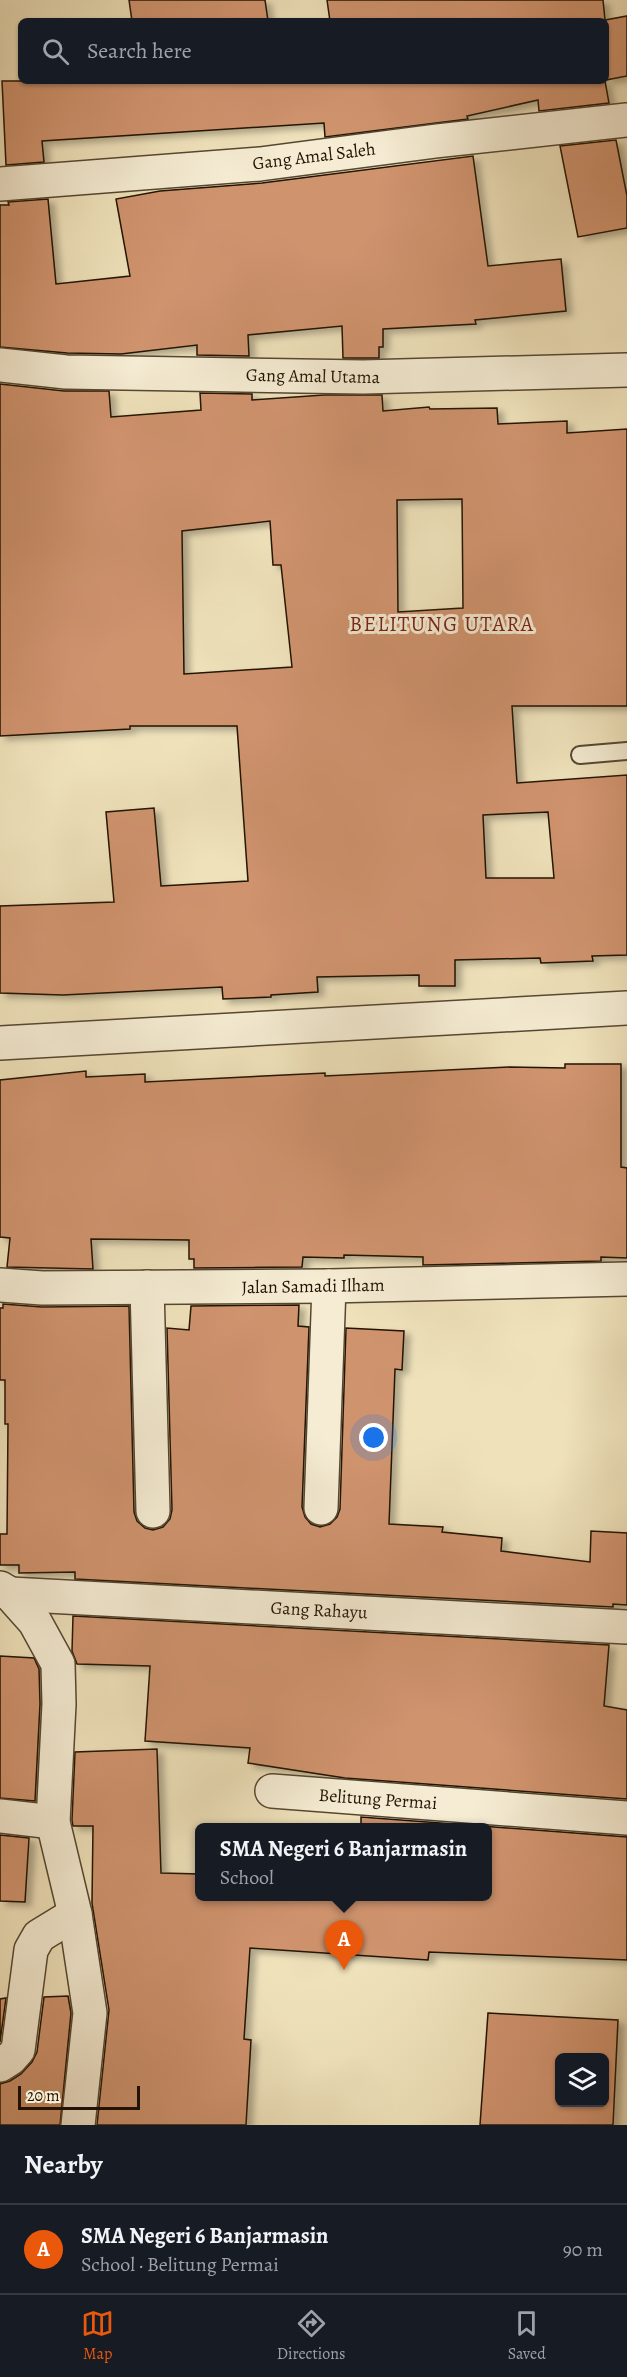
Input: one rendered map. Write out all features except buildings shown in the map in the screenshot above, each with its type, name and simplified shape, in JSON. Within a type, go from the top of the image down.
[{"type":"street","name":"Gang Amal Saleh","points":[[0,184],[260,164],[436,141],[627,120]]},
{"type":"street","name":"Gang Amal Utama","points":[[0,365],[66,372],[363,377],[627,370]]},
{"type":"street","points":[[0,1043],[627,1008]]},
{"type":"street","name":"Jalan Samadi Ilham","points":[[0,1285],[42,1288],[329,1286],[627,1279]]},
{"type":"street","points":[[321,1508],[329,1286]]},
{"type":"street","points":[[147,1287],[153,1511]]},
{"type":"street","points":[[5,1591],[35,1622],[58,1664],[59,1704],[53,1822],[75,1914],[90,2013],[78,2125]]},
{"type":"street","name":"Gang Rahayu","points":[[5,1591],[627,1627]]},
{"type":"street","name":"Belitung Permai","points":[[272,1791],[627,1818]]},
{"type":"street","points":[[0,1816],[53,1822]]},
{"type":"street","points":[[0,2065],[18,2050],[31,1950],[39,1936],[75,1914]]},
{"type":"lane","points":[[580,754],[627,751]]},
{"type":"place","name":"SMA Negeri 6 Banjarmasin","points":[[344,1970]]},
{"type":"district","name":"BELITUNG UTARA","points":[[442,624]]}]
